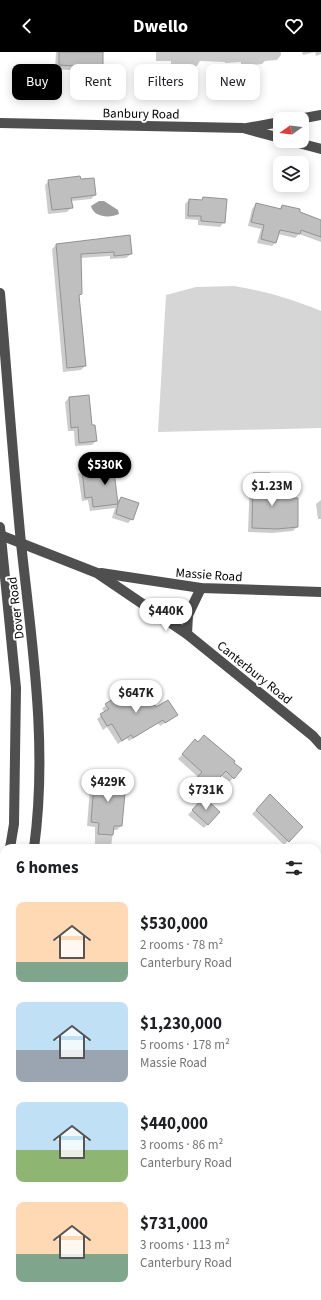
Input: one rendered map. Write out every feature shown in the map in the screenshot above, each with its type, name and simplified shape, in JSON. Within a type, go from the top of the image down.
[{"type":"street","points":[[309,117],[321,115]]},
{"type":"street","name":"Banbury Road","points":[[0,123],[244,128],[273,136]]},
{"type":"street","points":[[244,128],[273,123]]},
{"type":"street","points":[[309,146],[321,149]]},
{"type":"street","name":"Dover Road","points":[[0,293],[21,542],[37,680],[40,754],[34,844]]},
{"type":"street","name":"Dover Road","points":[[0,532],[16,688],[14,824],[11,844]]},
{"type":"street","name":"Canterbury Road","points":[[0,532],[97,573],[187,634],[317,736],[321,745]]},
{"type":"street","name":"Massie Road","points":[[97,573],[201,588],[321,592]]},
{"type":"street","points":[[187,634],[188,615],[201,588]]},
{"type":"shaded area","points":[[99,201],[104,201],[118,210],[119,214],[103,216],[95,213],[91,206]]},
{"type":"shaded area","points":[[234,286],[278,296],[321,311],[321,428],[158,432],[166,295],[196,287]]},
{"type":"building","points":[[59,52],[103,52],[103,64],[70,64],[70,66],[59,64]]},
{"type":"building","points":[[80,176],[81,179],[94,178],[96,195],[71,198],[73,208],[52,210],[48,180]]},
{"type":"building","points":[[203,197],[227,199],[225,223],[201,221],[201,216],[188,216],[189,199],[202,200]]},
{"type":"building","points":[[256,203],[281,209],[282,205],[300,209],[300,212],[321,220],[321,237],[301,230],[300,234],[280,230],[276,243],[261,239],[264,225],[251,222]]},
{"type":"building","points":[[130,235],[132,254],[114,256],[114,252],[81,254],[82,294],[79,295],[86,366],[67,368],[56,244]]},
{"type":"building","points":[[89,395],[92,425],[95,425],[97,441],[79,443],[78,427],[71,428],[69,397]]},
{"type":"building","points":[[112,455],[118,504],[93,507],[92,497],[85,498],[82,469],[88,468],[87,458]]},
{"type":"building","points":[[253,473],[270,473],[270,498],[298,498],[298,527],[277,529],[252,528]]},
{"type":"building","points":[[121,497],[139,503],[133,520],[116,514]]},
{"type":"building","points":[[144,687],[156,707],[168,700],[178,715],[165,723],[163,720],[133,738],[131,735],[122,741],[112,724],[107,726],[100,714],[109,709],[105,704],[118,696],[120,699],[125,696],[126,698]]},
{"type":"building","points":[[204,735],[235,761],[234,763],[242,769],[234,779],[226,771],[206,791],[194,781],[202,772],[182,754],[195,739],[198,742]]},
{"type":"building","points":[[100,772],[118,773],[117,781],[126,782],[122,826],[114,826],[113,835],[98,834],[99,823],[91,822],[94,783],[99,784]]},
{"type":"building","points":[[270,794],[303,827],[289,842],[256,810]]},
{"type":"building","points":[[204,797],[220,812],[208,825],[192,810]]}]
